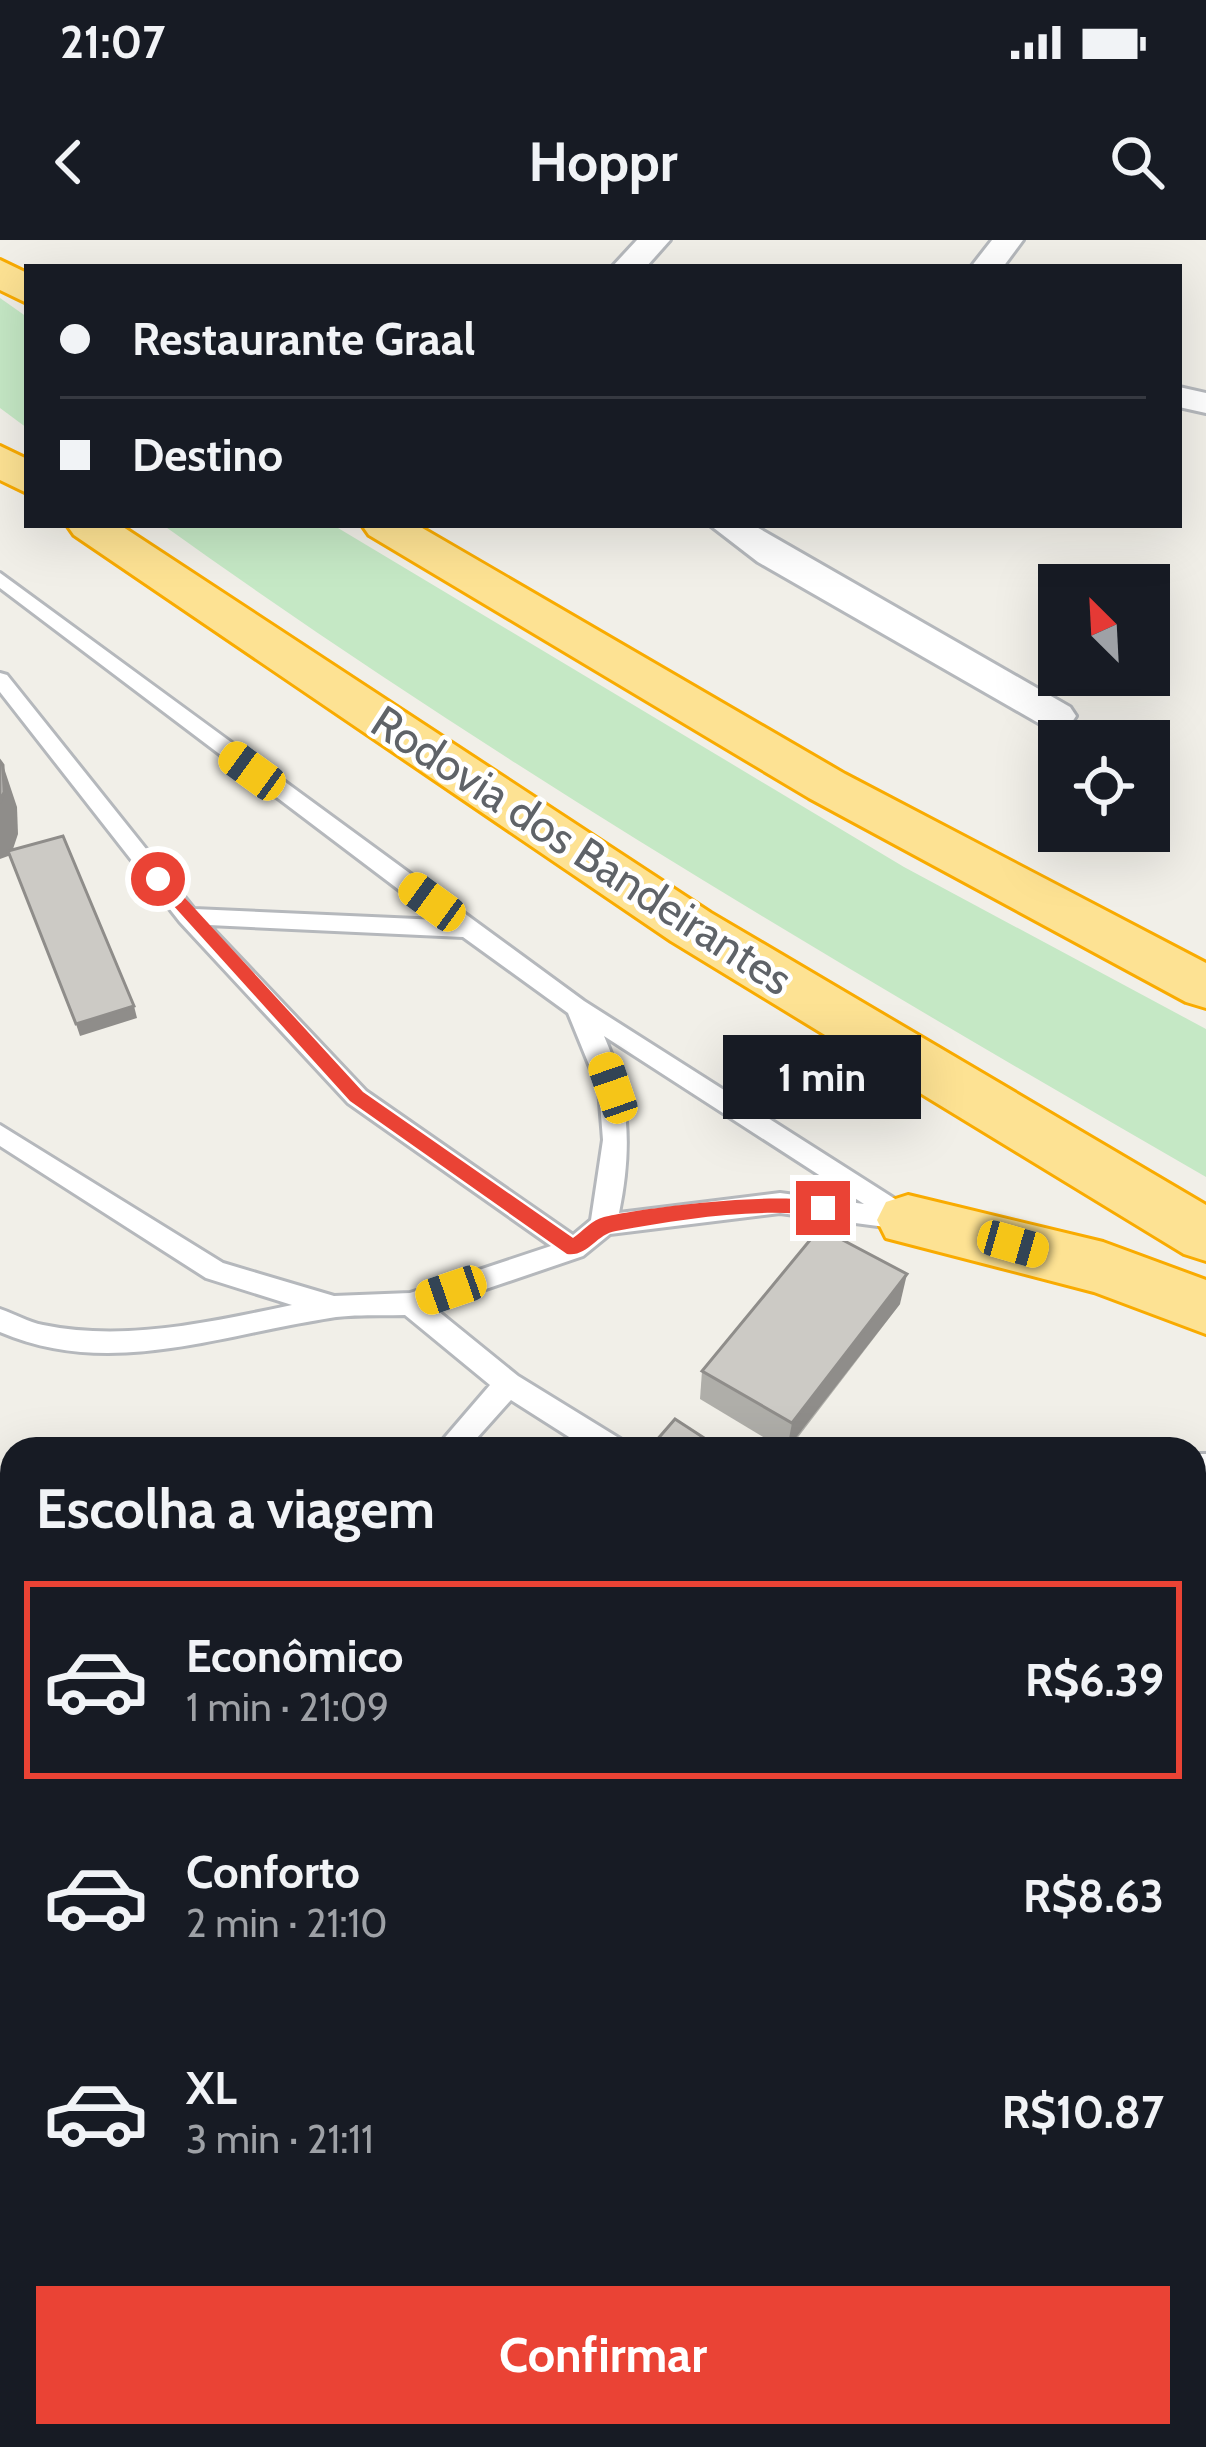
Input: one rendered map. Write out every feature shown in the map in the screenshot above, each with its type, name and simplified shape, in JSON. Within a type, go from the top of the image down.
[{"type":"highway","points":[[0,459],[24,478]]},
{"type":"highway","name":"Rodovia dos Bandeirantes","points":[[94,528],[691,927],[1206,1236]]},
{"type":"highway","points":[[390,528],[827,786],[1206,988]]},
{"type":"highway","points":[[908,1220],[1102,1268],[1206,1307]]},
{"type":"street","points":[[631,264],[655,240]]},
{"type":"street","points":[[989,264],[1008,240]]},
{"type":"street","points":[[732,528],[1056,716]]},
{"type":"lane","points":[[0,579],[180,718],[576,1006],[908,1220]]},
{"type":"lane","points":[[0,679],[188,916],[357,1097],[574,1249]]},
{"type":"lane","points":[[188,916],[468,929]]},
{"type":"lane","points":[[576,1006],[599,1047],[613,1088],[619,1133],[615,1178],[603,1225]]},
{"type":"lane","points":[[0,1134],[215,1271],[334,1307]]},
{"type":"lane","points":[[0,1320],[28,1337],[107,1341],[208,1333],[334,1307],[410,1304],[574,1249],[603,1225],[780,1203],[908,1220]]},
{"type":"lane","points":[[410,1304],[508,1384],[593,1437]]},
{"type":"lane","points":[[459,1437],[508,1384]]},
{"type":"green space","points":[[0,298],[24,315],[24,426],[0,408]]},
{"type":"green space","points":[[167,528],[338,528],[904,867],[1206,1029],[1206,1177],[676,864],[289,613]]},
{"type":"building","points":[[0,761],[4,792],[0,803]]},
{"type":"building","points":[[63,836],[134,1006],[76,1024],[8,851]]},
{"type":"building","points":[[820,1228],[907,1274],[792,1423],[702,1371]]},
{"type":"building","points":[[675,1419],[703,1437],[659,1437]]},
{"type":"route","points":[[158,879],[357,1097],[574,1249],[603,1225],[780,1203],[823,1208]]}]
